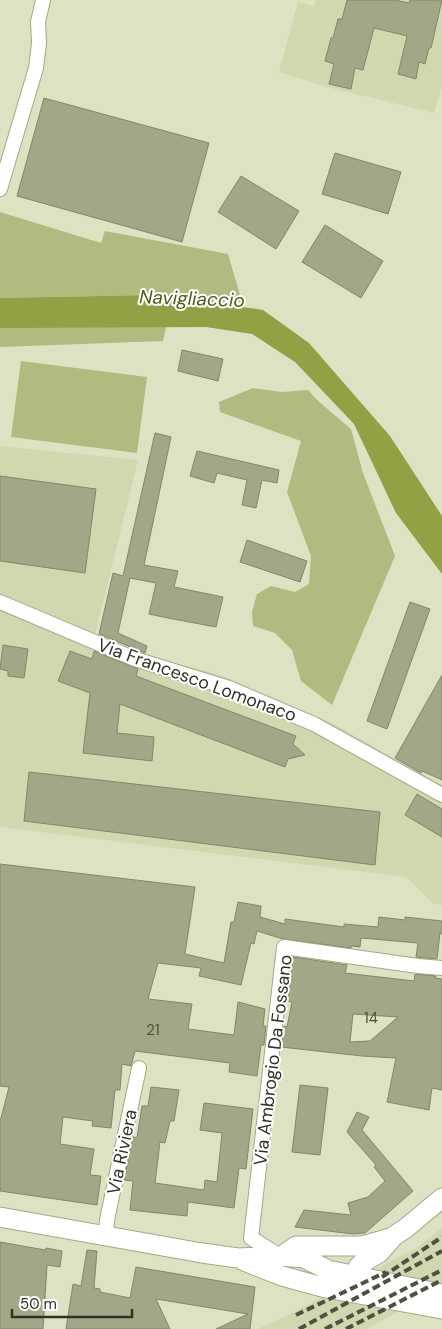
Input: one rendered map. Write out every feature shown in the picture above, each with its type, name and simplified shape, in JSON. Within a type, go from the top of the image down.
[{"type":"street","points":[[0,189],[36,68],[39,43],[38,22],[43,0]]},
{"type":"street","name":"Via Francesco Lomonaco","points":[[0,602],[135,659],[230,688],[314,724],[442,795]]},
{"type":"street","name":"Via Ambrogio Da Fossano","points":[[280,1256],[251,1238],[284,947],[442,968]]},
{"type":"street","name":"Via Riviera","points":[[106,1236],[107,1220],[139,1068]]},
{"type":"street","points":[[327,1279],[361,1262],[442,1198]]},
{"type":"street","points":[[0,1217],[238,1258],[287,1277],[306,1273],[442,1309]]},
{"type":"street","points":[[280,1256],[296,1246],[361,1262],[442,1294]]},
{"type":"street","points":[[238,1258],[280,1256],[304,1258],[327,1279]]},
{"type":"street","points":[[280,1256],[279,1266],[287,1277]]},
{"type":"shaded area","points":[[316,0],[442,0],[442,87],[434,113],[327,87],[279,72],[298,2],[314,6]]},
{"type":"shaded area","points":[[0,212],[101,243],[105,231],[228,254],[242,302],[211,302],[148,295],[0,298]]},
{"type":"shaded area","points":[[148,295],[263,310],[309,343],[390,436],[442,516],[442,574],[396,513],[354,424],[295,362],[252,334],[206,327],[0,328],[0,298]]},
{"type":"shaded area","points":[[166,327],[163,341],[0,347],[0,328]]},
{"type":"shaded area","points":[[21,361],[147,377],[137,453],[11,437]]},
{"type":"shaded area","points":[[253,388],[282,392],[308,390],[351,429],[363,473],[395,556],[332,705],[301,681],[292,650],[275,633],[253,626],[252,612],[257,594],[271,586],[295,592],[309,584],[311,556],[287,492],[301,441],[220,412],[219,402]]},
{"type":"shaded area","points":[[0,446],[138,460],[94,639],[146,656],[221,675],[332,723],[442,785],[442,905],[433,904],[406,877],[0,827]]},
{"type":"shaded area","points":[[442,1228],[442,1290],[406,1307],[367,1329],[258,1329],[418,1247]]},
{"type":"building","points":[[347,0],[395,0],[409,3],[410,0],[442,0],[431,48],[429,48],[425,64],[419,62],[416,79],[398,74],[407,36],[374,28],[363,70],[355,68],[351,89],[329,84],[334,64],[325,61],[331,38],[333,38],[338,19],[342,19]]},
{"type":"building","points":[[44,98],[209,143],[182,242],[17,196]]},
{"type":"building","points":[[335,153],[401,172],[388,214],[322,194]]},
{"type":"building","points":[[241,176],[299,211],[276,249],[218,212]]},
{"type":"building","points":[[325,225],[383,261],[361,298],[302,262]]},
{"type":"building","points":[[182,350],[223,359],[218,381],[178,371]]},
{"type":"building","points":[[155,433],[171,437],[144,565],[178,571],[174,587],[223,597],[216,627],[168,618],[149,614],[156,583],[130,578],[118,633],[147,646],[145,653],[99,634],[113,573],[123,576]]},
{"type":"building","points":[[197,451],[279,470],[277,483],[262,480],[256,508],[242,505],[247,480],[217,473],[214,483],[190,476]]},
{"type":"building","points":[[0,476],[96,489],[85,573],[0,561]]},
{"type":"building","points":[[247,540],[307,561],[300,582],[240,562]]},
{"type":"building","points":[[410,602],[430,609],[387,729],[367,721]]},
{"type":"building","points":[[3,645],[28,649],[24,678],[8,676],[8,671],[0,669]]},
{"type":"building","points":[[70,651],[92,659],[94,651],[138,669],[136,676],[296,736],[293,744],[305,755],[288,759],[285,767],[120,704],[117,733],[154,737],[152,761],[83,753],[90,693],[58,681]]},
{"type":"building","points":[[442,675],[442,780],[422,771],[421,773],[395,758]]},
{"type":"building","points":[[29,772],[380,812],[375,865],[24,821]]},
{"type":"building","points":[[417,794],[442,809],[442,837],[405,815]]},
{"type":"building","points":[[0,864],[195,887],[185,954],[224,963],[231,922],[234,922],[238,902],[261,906],[260,917],[285,924],[285,919],[344,927],[344,924],[378,927],[379,917],[405,920],[405,917],[442,921],[442,934],[440,933],[437,959],[416,957],[418,943],[361,938],[360,947],[351,946],[351,948],[283,939],[257,931],[254,944],[251,943],[241,985],[199,976],[201,968],[158,963],[148,999],[192,1004],[188,1029],[234,1035],[238,1002],[265,1009],[263,1026],[266,1026],[264,1045],[261,1045],[257,1076],[229,1072],[230,1063],[135,1051],[131,1066],[122,1064],[120,1090],[115,1090],[111,1128],[92,1126],[93,1121],[63,1117],[60,1144],[94,1149],[90,1175],[101,1176],[97,1205],[0,1191],[0,1122],[9,1087],[0,1086]]},
{"type":"building","points":[[293,957],[347,965],[345,973],[414,981],[415,974],[436,976],[435,978],[442,979],[442,1090],[432,1088],[429,1110],[387,1102],[396,1058],[281,1047],[284,1026],[287,1027],[292,1002],[288,1001]],"holes":[[[353,1014],[398,1017],[370,1041],[350,1042]]]},
{"type":"building","points":[[300,1085],[328,1088],[320,1155],[292,1152]]},
{"type":"building","points":[[151,1087],[179,1090],[174,1121],[170,1121],[165,1143],[160,1142],[155,1183],[204,1190],[205,1180],[217,1182],[222,1133],[200,1130],[204,1103],[253,1109],[246,1169],[239,1168],[234,1208],[188,1202],[187,1216],[130,1210],[133,1181],[124,1180],[133,1137],[137,1138],[142,1106],[148,1106]]},
{"type":"building","points":[[357,1112],[369,1117],[362,1130],[413,1191],[365,1233],[353,1234],[295,1227],[304,1210],[351,1215],[348,1203],[368,1197],[385,1181],[374,1167],[376,1165],[347,1132]]},
{"type":"building","points":[[0,1242],[62,1251],[60,1267],[47,1265],[43,1329],[0,1329]]},
{"type":"building","points":[[87,1250],[97,1251],[94,1288],[100,1289],[100,1292],[130,1298],[136,1267],[255,1287],[250,1329],[216,1329],[248,1314],[156,1299],[170,1329],[66,1329],[73,1284],[81,1286]]},
{"type":"railway","points":[[382,1277],[442,1237]]},
{"type":"railway","points":[[299,1329],[442,1251]]},
{"type":"railway","points":[[325,1329],[442,1270]]},
{"type":"railway","points":[[296,1315],[386,1272]]},
{"type":"railway","points":[[346,1329],[442,1280]]},
{"type":"water label","name":"Navigliaccio","points":[[192,298]]}]
